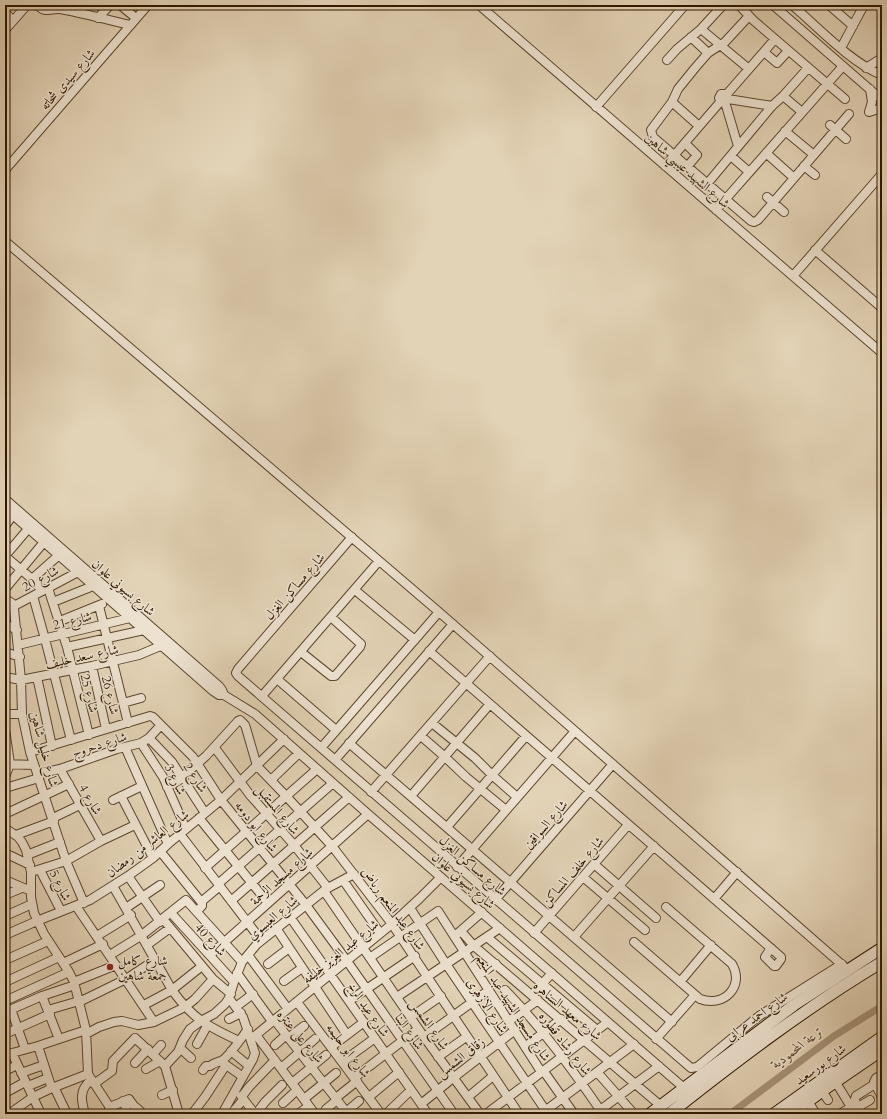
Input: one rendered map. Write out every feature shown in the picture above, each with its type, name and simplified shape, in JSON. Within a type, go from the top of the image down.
[{"type":"main road","name":"شارع احمد عرابى","points":[[650,1114],[845,967],[882,948]]},
{"type":"main road","name":"شارع احمد عرابى","points":[[668,1114],[801,1015],[847,983],[882,962]]},
{"type":"main road","name":"شارع بورسعيد","points":[[774,1114],[882,1037]]},
{"type":"main road","name":"شارع بورسعيد","points":[[790,1114],[808,1101],[825,1095],[835,1081],[882,1050]]},
{"type":"street","points":[[5,30],[27,5]]},
{"type":"street","points":[[38,5],[41,9],[45,10],[59,9],[130,25]]},
{"type":"street","points":[[98,18],[110,5]]},
{"type":"street","points":[[120,5],[136,18]]},
{"type":"street","name":"شارع سيدى شحاته","points":[[5,170],[147,5]]},
{"type":"street","name":"شارع الشهيد عيسي شاهين","points":[[479,5],[882,353]]},
{"type":"street","points":[[596,107],[685,5]]},
{"type":"street","points":[[667,60],[690,37],[701,29],[723,5]]},
{"type":"street","points":[[739,5],[788,51],[845,99]]},
{"type":"street","points":[[773,5],[882,100]]},
{"type":"street","points":[[792,5],[802,8],[841,48],[866,68],[882,75]]},
{"type":"street","points":[[829,5],[853,26]]},
{"type":"street","points":[[841,48],[853,26],[861,6]]},
{"type":"street","points":[[5,12],[13,21]]},
{"type":"street","points":[[749,16],[721,46],[708,54],[682,83],[672,102],[651,132],[653,137],[752,222],[756,222],[770,200],[794,178],[814,155],[833,127],[849,114]]},
{"type":"street","points":[[701,29],[749,69]]},
{"type":"street","points":[[690,37],[708,54]]},
{"type":"street","points":[[665,166],[723,96],[775,39]]},
{"type":"street","points":[[764,52],[777,63],[788,51]]},
{"type":"street","points":[[866,68],[882,58]]},
{"type":"street","points":[[716,210],[843,66]]},
{"type":"street","points":[[707,184],[772,106],[808,68]]},
{"type":"street","points":[[870,89],[872,102],[869,112],[882,108]]},
{"type":"street","points":[[723,96],[772,106]]},
{"type":"street","points":[[723,96],[738,146]]},
{"type":"street","points":[[783,96],[802,112]]},
{"type":"street","points":[[672,102],[699,126]]},
{"type":"street","points":[[833,127],[846,139]]},
{"type":"street","points":[[785,131],[814,155]]},
{"type":"street","points":[[685,143],[697,154],[697,156],[687,167]]},
{"type":"street","points":[[766,153],[794,178]]},
{"type":"street","points":[[731,156],[749,172]]},
{"type":"street","points":[[804,166],[815,176]]},
{"type":"street","points":[[793,276],[882,174]]},
{"type":"street","points":[[770,200],[784,212]]},
{"type":"street","points":[[5,241],[453,624],[845,967]]},
{"type":"street","points":[[815,250],[881,304]]},
{"type":"street","name":"شارع بسيوني علوان","points":[[5,499],[165,644],[218,695],[224,695],[255,714],[684,1088]]},
{"type":"street","name":"شارع بسيوني علوان","points":[[5,508],[144,630],[165,644]]},
{"type":"street","points":[[5,526],[13,515]]},
{"type":"street","points":[[28,528],[5,556],[45,590]]},
{"type":"street","name":"شارع مساكن الغزل","points":[[352,538],[237,671],[238,676],[457,867],[690,1067],[695,1068],[759,1016],[845,967]]},
{"type":"street","points":[[5,589],[20,569],[44,542]]},
{"type":"street","points":[[32,579],[59,555]]},
{"type":"street","points":[[262,696],[379,561]]},
{"type":"street","name":"شارع 20","points":[[14,606],[78,572]]},
{"type":"street","points":[[53,602],[94,586]]},
{"type":"street","name":"شارع 25","points":[[45,590],[53,602],[60,621],[89,735]]},
{"type":"street","points":[[355,590],[415,640]]},
{"type":"street","points":[[33,596],[70,740]]},
{"type":"street","points":[[5,599],[14,606]]},
{"type":"street","points":[[60,621],[99,606],[110,600]]},
{"type":"street","name":"شارع خليل شاهين","points":[[14,606],[20,658],[22,714],[30,752],[80,904],[97,936],[154,1022]]},
{"type":"street","points":[[30,752],[128,723],[123,703],[122,686],[113,662],[99,606]]},
{"type":"street","points":[[321,748],[439,612]]},
{"type":"street","points":[[301,652],[331,676],[335,676],[361,644],[331,617]]},
{"type":"street","name":"شارع 21","points":[[18,645],[130,618]]},
{"type":"street","points":[[5,624],[17,630]]},
{"type":"street","points":[[335,760],[453,624]]},
{"type":"street","points":[[67,647],[144,630]]},
{"type":"street","name":"شارع سعد خليف","points":[[5,678],[21,680],[113,662],[139,655],[165,644]]},
{"type":"street","points":[[5,652],[20,658]]},
{"type":"street","points":[[429,652],[771,948]]},
{"type":"street","points":[[371,792],[490,656]]},
{"type":"street","name":"شارع 26","points":[[92,666],[106,729]]},
{"type":"street","points":[[37,677],[52,746]]},
{"type":"street","points":[[277,679],[336,730]]},
{"type":"street","points":[[123,703],[141,698]]},
{"type":"street","points":[[411,796],[490,704]]},
{"type":"street","points":[[5,714],[22,714]]},
{"type":"street","points":[[167,787],[198,764],[215,748],[238,720],[245,724],[255,714]]},
{"type":"street","name":"شارع ابو دومه","points":[[128,723],[150,716],[153,717],[189,752],[222,800],[272,865],[306,905],[347,961]]},
{"type":"street","points":[[432,723],[475,758],[518,797]]},
{"type":"street","name":"شارع عبد المنعم رياض","points":[[245,724],[257,766],[332,846],[392,924],[428,976],[466,1037],[519,1114]]},
{"type":"street","name":"شارع دحروج","points":[[5,788],[124,747],[141,743],[149,738],[161,725]]},
{"type":"street","points":[[5,728],[8,764],[5,777]]},
{"type":"street","points":[[457,867],[575,731]]},
{"type":"street","points":[[420,736],[506,810]]},
{"type":"street","points":[[447,827],[526,736]]},
{"type":"street","name":"شارع 2","points":[[149,738],[166,754],[182,777],[202,816],[225,850],[268,904]]},
{"type":"street","name":"شارع العاشر من رمضان","points":[[5,935],[37,920],[80,904],[128,876],[153,858],[222,800],[284,739]]},
{"type":"street","name":"شارع 3","points":[[141,743],[157,767],[167,787],[183,832],[206,868],[261,940]]},
{"type":"street","points":[[349,743],[672,1022]]},
{"type":"street","points":[[124,747],[168,844]]},
{"type":"street","name":"شارع المستقبل","points":[[215,748],[266,813],[311,866],[364,947]]},
{"type":"street","points":[[271,780],[299,753]]},
{"type":"street","points":[[8,764],[34,765]]},
{"type":"street","name":"شارع السواقين","points":[[495,900],[613,764]]},
{"type":"street","name":"شارع 4","points":[[60,769],[101,841]]},
{"type":"street","points":[[206,868],[317,769]]},
{"type":"street","points":[[197,911],[202,905],[201,902],[238,866],[333,783]]},
{"type":"street","points":[[5,814],[69,784]]},
{"type":"street","points":[[142,786],[117,798],[135,825],[153,858]]},
{"type":"street","points":[[231,901],[349,797]]},
{"type":"street","points":[[16,835],[53,820],[80,805]]},
{"type":"street","name":"شارع مسجد الرحمة","points":[[210,955],[368,814]]},
{"type":"street","points":[[5,853],[30,869],[40,870],[66,861],[101,841],[135,825]]},
{"type":"street","name":"شارع خلف المساكن","points":[[534,933],[628,825]]},
{"type":"street","points":[[5,828],[16,835],[22,842],[30,869],[32,904],[37,920],[48,941],[69,972],[74,984],[86,1032],[91,1079],[108,1111],[124,1104],[128,1099],[130,1099],[133,1105],[143,1114]]},
{"type":"street","points":[[27,855],[60,842]]},
{"type":"street","points":[[574,937],[654,846]]},
{"type":"street","points":[[160,851],[201,902]]},
{"type":"street","points":[[594,864],[656,918]]},
{"type":"street","name":"شارع 5","points":[[40,870],[60,911]]},
{"type":"street","points":[[714,899],[737,872]]},
{"type":"street","name":"شارع العيسوي","points":[[230,996],[237,973],[245,959],[261,940],[326,889],[354,874]]},
{"type":"street","points":[[128,876],[161,920],[170,928],[230,996],[253,1037],[275,1060],[315,1114]]},
{"type":"street","name":"شارع عبد العزيز خليفه","points":[[253,1037],[392,924],[441,877]]},
{"type":"street","points":[[584,877],[645,930]]},
{"type":"street","points":[[5,880],[31,891]]},
{"type":"street","points":[[343,880],[380,934]]},
{"type":"street","points":[[97,936],[143,897],[160,885]]},
{"type":"street","points":[[113,886],[172,990],[185,1007],[204,1023],[239,1041]]},
{"type":"street","points":[[5,895],[22,888]]},
{"type":"street","points":[[110,955],[142,935],[186,900],[225,942],[245,959],[288,1009]]},
{"type":"street","points":[[5,916],[32,904]]},
{"type":"street","points":[[634,942],[695,995],[706,1001],[719,1000],[730,993],[736,982],[735,969],[732,964],[666,907]]},
{"type":"street","name":"شارع الازهرى","points":[[410,908],[545,1113]]},
{"type":"street","name":"شارع مسجد الشهيد عبد المنعم","points":[[420,923],[437,911],[458,934],[464,952],[525,1047],[540,1070],[574,1114]]},
{"type":"street","points":[[458,934],[482,912]]},
{"type":"street","name":"شارع 40","points":[[170,913],[234,982]]},
{"type":"street","name":"شارع عيد الرخ","points":[[290,917],[386,1053],[423,1110]]},
{"type":"street","points":[[371,957],[420,923]]},
{"type":"street","points":[[147,945],[170,928]]},
{"type":"street","points":[[276,928],[347,1035]]},
{"type":"street","points":[[397,997],[500,928]]},
{"type":"street","name":"شارع معهد السناهره","points":[[458,934],[585,1039],[661,1106]]},
{"type":"street","points":[[487,937],[597,1030]]},
{"type":"street","points":[[5,960],[48,941]]},
{"type":"street","points":[[5,982],[103,944]]},
{"type":"street","points":[[680,982],[711,945]]},
{"type":"street","name":"شارع الشمس","points":[[364,947],[418,1029],[480,1114]]},
{"type":"street","points":[[268,964],[289,948]]},
{"type":"street","points":[[349,1001],[414,956]]},
{"type":"street","points":[[5,1034],[49,1012],[79,1002],[126,979],[155,960]]},
{"type":"street","name":"شارع البنا","points":[[347,961],[454,1114]]},
{"type":"street","points":[[479,975],[496,964]]},
{"type":"street","points":[[25,1049],[18,1028],[8,1011],[116,965]]},
{"type":"street","points":[[144,1005],[172,990],[202,966]]},
{"type":"street","points":[[284,981],[302,968]]},
{"type":"street","points":[[5,1001],[69,972]]},
{"type":"street","name":"شارع على عنتره","points":[[237,973],[273,1021],[276,1022],[347,1113]]},
{"type":"street","points":[[509,1021],[524,1010],[535,998],[543,983],[552,973]]},
{"type":"street","points":[[41,1114],[17,1065],[8,1054],[86,1032],[114,1022],[138,1025],[154,1022],[185,1007],[214,979]]},
{"type":"street","points":[[424,1037],[472,1002],[505,990],[516,982]]},
{"type":"street","name":"شارع رشاد قطوره","points":[[505,990],[544,1032],[582,1083],[600,1113]]},
{"type":"street","points":[[229,1019],[239,1010],[252,994]]},
{"type":"street","points":[[656,1039],[695,995]]},
{"type":"street","points":[[42,996],[59,1039]]},
{"type":"street","points":[[196,1044],[204,1023],[220,1009],[230,996]]},
{"type":"street","points":[[411,1017],[441,996]]},
{"type":"street","name":"شارع ابو حليمه","points":[[297,1002],[381,1114]]},
{"type":"street","points":[[525,1047],[561,1019]]},
{"type":"street","points":[[331,1047],[364,1022]]},
{"type":"street","points":[[488,1113],[507,1097],[608,1022]]},
{"type":"street","points":[[146,1070],[162,1064],[180,1048],[186,1034],[195,1024],[204,1023]]},
{"type":"street","points":[[14,1112],[33,1097],[52,1088],[91,1079],[112,1071],[113,1061],[135,1038],[138,1025]]},
{"type":"street","points":[[275,1045],[304,1026]]},
{"type":"street","points":[[192,1114],[205,1098],[223,1063],[248,1029]]},
{"type":"street","points":[[326,1109],[386,1053],[418,1029]]},
{"type":"street","name":"زقاق الشمس","points":[[423,1110],[437,1091],[515,1030]]},
{"type":"street","points":[[222,1114],[255,1053],[253,1037]]},
{"type":"street","points":[[438,1057],[466,1037]]},
{"type":"street","points":[[135,1038],[162,1064],[173,1090],[179,1114]]},
{"type":"street","points":[[342,1062],[375,1038]]},
{"type":"street","points":[[281,1068],[315,1039]]},
{"type":"street","points":[[545,1113],[562,1098],[634,1044]]},
{"type":"street","points":[[134,1062],[161,1045]]},
{"type":"street","points":[[38,1046],[52,1088],[56,1091],[67,1114]]},
{"type":"street","points":[[180,1048],[191,1058]]},
{"type":"street","points":[[231,1051],[249,1066]]},
{"type":"street","points":[[292,1083],[326,1054]]},
{"type":"street","points":[[231,1114],[242,1101],[243,1095],[249,1087],[275,1060]]},
{"type":"street","points":[[204,1070],[206,1066],[210,1067],[216,1062],[223,1063],[243,1077]]},
{"type":"street","points":[[5,1071],[17,1065]]},
{"type":"street","points":[[21,1073],[44,1065]]},
{"type":"street","points":[[600,1113],[619,1096],[659,1066]]},
{"type":"street","points":[[369,1097],[399,1072]]},
{"type":"street","points":[[597,1072],[634,1114]]},
{"type":"street","points":[[298,1114],[306,1102],[336,1073]]},
{"type":"street","points":[[882,1075],[874,1080],[882,1097]]},
{"type":"street","points":[[468,1097],[493,1076]]},
{"type":"street","points":[[5,1093],[27,1084],[48,1078]]},
{"type":"street","points":[[85,1114],[81,1097],[84,1087],[91,1079]]},
{"type":"street","points":[[835,1081],[857,1107]]},
{"type":"street","points":[[857,1107],[856,1096],[875,1084]]},
{"type":"street","points":[[236,1090],[256,1114],[265,1102],[282,1085]]},
{"type":"street","points":[[162,1094],[173,1090]]},
{"type":"street","points":[[283,1103],[297,1090]]},
{"type":"street","points":[[386,1114],[411,1090]]},
{"type":"street","points":[[841,1114],[870,1100]]},
{"type":"street","points":[[347,1113],[359,1101]]},
{"type":"street","points":[[808,1101],[816,1114]]},
{"type":"waterway","name":"ترعة المحمودية","points":[[730,1114],[834,1036],[882,1006]]},
{"type":"place","name":"شارع كامل جمعة شاهين","points":[[110,967]]}]
